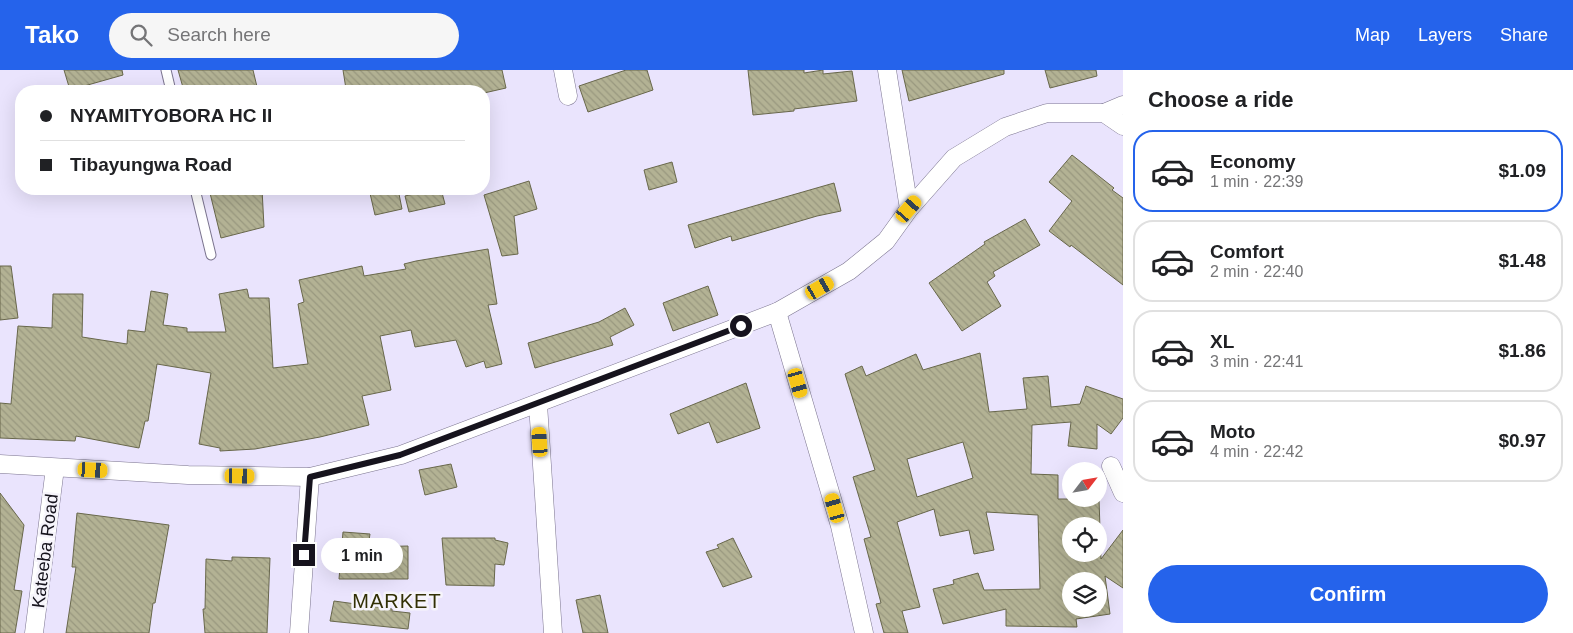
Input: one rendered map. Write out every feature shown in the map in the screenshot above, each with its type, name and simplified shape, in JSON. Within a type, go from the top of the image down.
[{"type":"street","points":[[563,70],[568,96]]},
{"type":"street","points":[[887,70],[909,209]]},
{"type":"street","points":[[0,464],[188,475],[310,477],[400,455],[777,312],[849,271],[886,241],[909,209],[954,158],[1005,127],[1047,113],[1104,113],[1123,105]]},
{"type":"street","points":[[1104,113],[1123,126]]},
{"type":"street","points":[[777,312],[840,526],[864,633]]},
{"type":"street","points":[[538,404],[553,633]]},
{"type":"street","points":[[1111,466],[1123,493]]},
{"type":"street","name":"Kateeba Road","points":[[34,633],[55,468]]},
{"type":"street","points":[[298,633],[310,477]]},
{"type":"lane","points":[[166,70],[170,85]]},
{"type":"lane","points":[[196,195],[211,255]]},
{"type":"building","points":[[64,70],[122,70],[123,75],[88,85],[68,85]]},
{"type":"building","points":[[178,70],[253,70],[257,85],[182,85]]},
{"type":"building","points":[[343,70],[502,70],[506,88],[490,92],[490,85],[345,85]]},
{"type":"building","points":[[626,70],[647,70],[653,90],[588,112],[579,86]]},
{"type":"building","points":[[748,70],[804,70],[804,73],[823,70],[823,74],[852,71],[857,101],[794,109],[794,111],[753,115]]},
{"type":"building","points":[[902,70],[1004,70],[1004,74],[909,101]]},
{"type":"building","points":[[1045,70],[1096,70],[1097,76],[1050,88]]},
{"type":"building","points":[[1072,155],[1114,188],[1112,190],[1123,198],[1123,285],[1071,245],[1070,247],[1049,231],[1072,201],[1049,182]]},
{"type":"building","points":[[672,162],[677,182],[649,190],[644,170]]},
{"type":"building","points":[[529,181],[537,209],[514,216],[518,254],[502,256],[484,195],[490,195],[490,193]]},
{"type":"building","points":[[834,183],[841,211],[817,216],[732,241],[731,236],[695,248],[688,225]]},
{"type":"building","points":[[210,195],[262,195],[264,227],[221,238]]},
{"type":"building","points":[[370,195],[399,195],[402,209],[375,215]]},
{"type":"building","points":[[443,195],[445,204],[409,212],[405,196]]},
{"type":"building","points":[[1025,219],[1040,245],[993,272],[995,276],[987,282],[1001,306],[962,331],[929,283],[985,244],[984,242]]},
{"type":"building","points":[[488,249],[497,304],[488,305],[502,364],[486,368],[484,361],[466,367],[456,340],[415,347],[411,330],[380,336],[391,390],[362,396],[369,425],[320,437],[255,449],[220,451],[220,448],[199,444],[211,373],[157,364],[148,421],[145,421],[139,448],[76,436],[75,441],[0,438],[0,403],[11,404],[18,326],[52,328],[53,294],[83,294],[82,337],[127,344],[128,330],[145,332],[151,291],[168,294],[163,325],[187,328],[187,332],[226,332],[219,294],[247,289],[249,298],[269,298],[273,368],[308,364],[298,304],[304,302],[299,280],[362,266],[364,276],[406,269],[404,264],[416,261]]},
{"type":"building","points":[[0,266],[11,266],[18,318],[0,320]]},
{"type":"building","points":[[708,286],[718,315],[673,331],[663,303]]},
{"type":"building","points":[[625,308],[634,325],[610,337],[613,345],[535,368],[528,343],[599,322]]},
{"type":"building","points":[[980,353],[989,412],[1027,409],[1023,378],[1048,376],[1051,407],[1080,404],[1086,386],[1123,399],[1123,418],[1111,434],[1097,424],[1097,449],[1068,446],[1071,422],[1032,425],[1031,474],[1058,475],[1058,499],[1062,499],[1062,508],[1099,508],[1100,517],[1062,517],[1062,562],[1107,562],[1107,551],[1123,530],[1123,588],[1107,577],[1107,572],[1062,572],[1062,617],[1090,617],[1076,619],[1077,627],[1006,626],[1006,609],[943,624],[933,589],[954,584],[953,580],[978,573],[984,590],[1040,589],[1038,515],[986,512],[994,550],[974,554],[969,530],[940,536],[934,509],[897,522],[920,607],[902,611],[908,633],[884,633],[876,604],[881,603],[864,539],[871,537],[853,477],[875,470],[845,374],[862,366],[866,376],[916,354],[923,370]],"holes":[[[963,442],[973,478],[917,497],[907,459]]]},
{"type":"building","points":[[746,383],[760,428],[717,443],[709,422],[678,434],[670,414]]},
{"type":"building","points":[[451,464],[457,487],[425,495],[419,470]]},
{"type":"building","points":[[0,493],[24,525],[14,590],[22,591],[15,633],[0,633]]},
{"type":"building","points":[[77,513],[169,525],[155,603],[153,603],[149,633],[66,633],[76,567],[72,567]]},
{"type":"building","points":[[343,532],[370,534],[368,547],[408,546],[408,579],[339,579]]},
{"type":"building","points":[[442,538],[495,538],[495,540],[508,543],[504,565],[495,564],[494,586],[446,585]]},
{"type":"building","points":[[733,538],[752,577],[723,587],[706,552],[719,548],[717,545]]},
{"type":"building","points":[[232,557],[270,558],[267,633],[205,633],[203,609],[205,609],[206,559],[232,561]]},
{"type":"building","points":[[1107,591],[1110,614],[1107,614]]},
{"type":"building","points":[[600,595],[608,633],[583,633],[576,600]]},
{"type":"building","points":[[334,601],[410,613],[408,629],[330,621]]},
{"type":"district","name":"MARKET","points":[[397,601]]},
{"type":"route","points":[[304,555],[310,477],[400,455],[741,326]]}]
